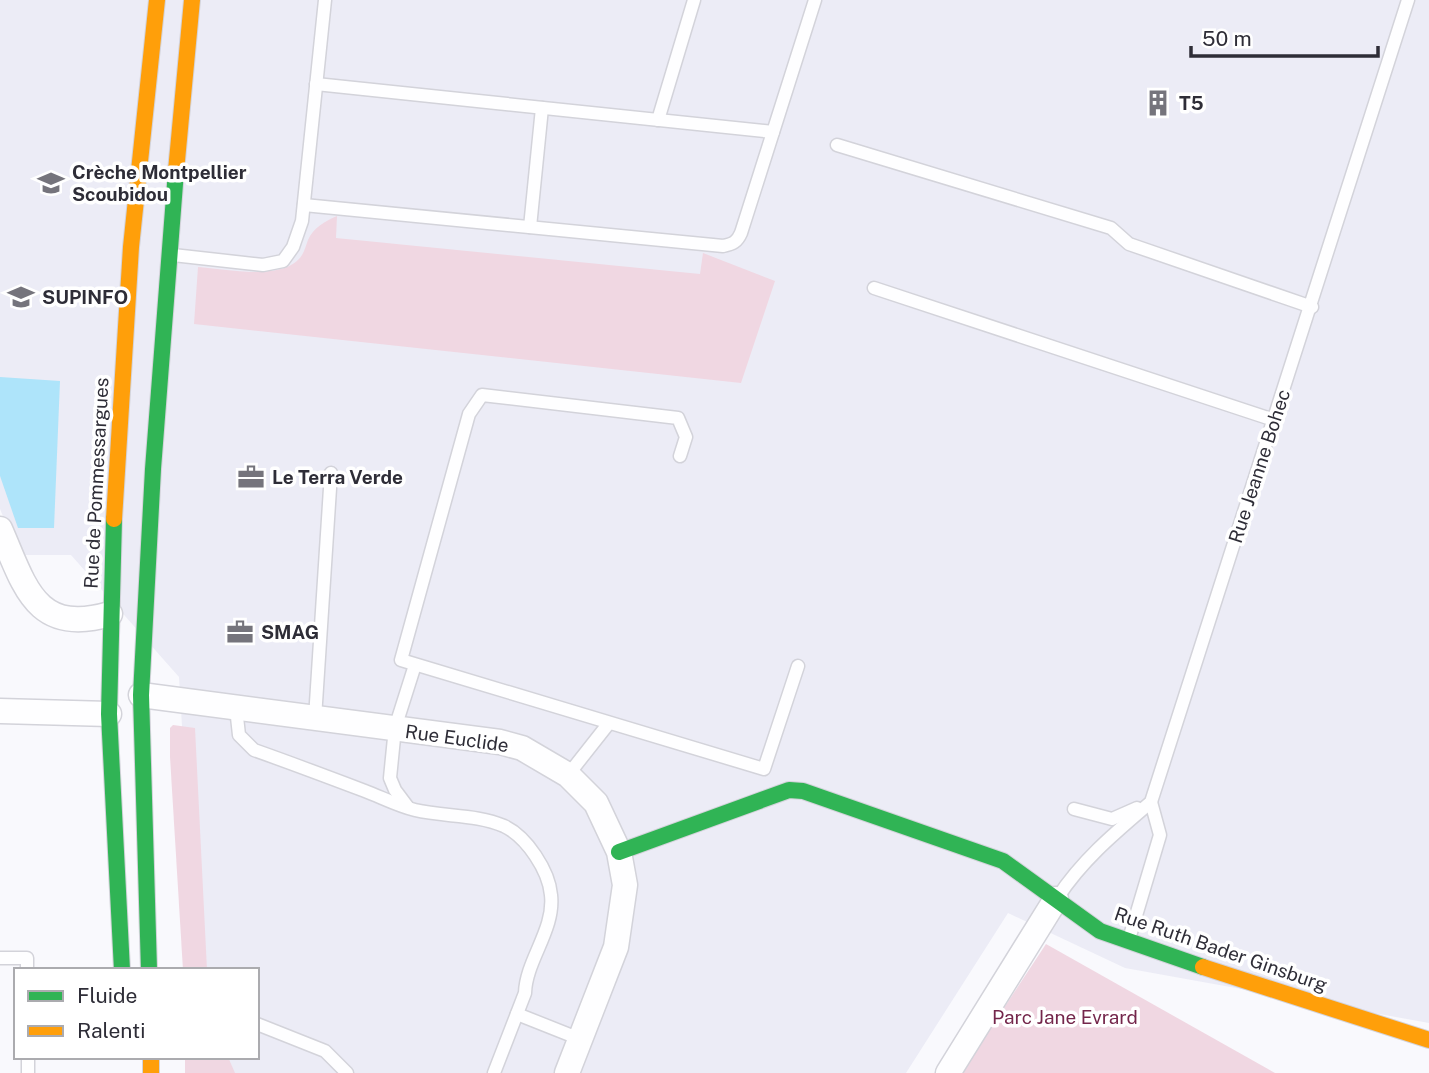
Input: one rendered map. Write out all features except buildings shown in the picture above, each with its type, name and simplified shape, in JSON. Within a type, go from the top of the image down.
[{"type":"main road","name":"Rue de Pommessargues","points":[[122,968],[109,714],[110,614],[116,468],[131,247],[157,0]]},
{"type":"main road","points":[[149,968],[141,695],[168,254],[191,0]]},
{"type":"main road","name":"Rue Ruth Bader Ginsburg","points":[[619,852],[789,790],[803,791],[1003,861],[1100,930],[1128,943],[1429,1040]]},
{"type":"street","points":[[0,529],[26,589],[42,606],[58,616],[86,621],[110,614]]},
{"type":"street","name":"Rue Euclide","points":[[141,695],[500,741],[522,748],[568,775],[596,803],[619,852],[625,885],[616,947],[567,1073]]},
{"type":"street","points":[[0,711],[109,714]]},
{"type":"street","points":[[948,1073],[1056,899]]},
{"type":"lane","points":[[168,254],[263,265],[282,261],[293,247],[302,221],[325,0]]},
{"type":"lane","points":[[658,120],[694,0]]},
{"type":"lane","points":[[304,205],[723,246],[732,244],[741,233],[815,0]]},
{"type":"lane","name":"Rue Jeanne Bohec","points":[[1151,802],[1273,420],[1312,307],[1408,0]]},
{"type":"lane","points":[[316,84],[773,132]]},
{"type":"lane","points":[[530,227],[542,108]]},
{"type":"lane","points":[[837,145],[1111,228],[1129,244],[1312,307]]},
{"type":"lane","points":[[874,288],[1273,420]]},
{"type":"lane","points":[[680,456],[686,437],[678,418],[482,396],[470,414],[401,660],[764,769],[798,666]]},
{"type":"lane","points":[[315,718],[331,473]]},
{"type":"lane","points":[[408,807],[390,778],[395,729],[415,665]]},
{"type":"lane","points":[[236,708],[239,736],[254,750],[408,807],[475,817],[506,827],[521,839],[536,857],[546,877],[551,897],[544,934],[494,1073]]},
{"type":"lane","points":[[568,775],[609,723]]},
{"type":"lane","points":[[1074,809],[1112,819],[1151,802]]},
{"type":"lane","points":[[1056,899],[1069,879],[1094,851],[1151,802]]},
{"type":"lane","points":[[1128,943],[1160,835],[1151,802]]},
{"type":"lane","points":[[0,958],[27,958],[27,968]]},
{"type":"lane","points":[[517,1014],[580,1040]]},
{"type":"lane","points":[[259,1025],[325,1051],[347,1073]]},
{"type":"shaded area","points":[[0,0],[1429,0],[1429,1023],[1125,968],[1008,913],[906,1073],[226,1073],[220,1059],[259,1059],[259,968],[197,968],[179,677],[71,555],[19,555],[0,509]]},
{"type":"green space","points":[[337,216],[336,238],[700,274],[703,253],[775,281],[741,383],[194,324],[198,267],[254,272],[283,269],[302,255],[316,228]]},
{"type":"green space","points":[[173,725],[195,728],[207,968],[183,968],[170,728]]},
{"type":"green space","name":"Parc Jane Evrard","points":[[1046,944],[1275,1073],[961,1073]]},
{"type":"green space","points":[[185,1059],[229,1059],[235,1073],[185,1073]]},
{"type":"water","points":[[0,377],[60,381],[54,528],[18,528],[0,476]]},
{"type":"traffic: fast","points":[[149,968],[141,695],[153,469],[176,171]]},
{"type":"traffic: fast","points":[[114,519],[109,714],[122,968]]},
{"type":"traffic: fast","points":[[619,852],[789,790],[803,791],[1003,861],[1100,931],[1203,967]]},
{"type":"traffic: slow","points":[[114,519],[131,247],[157,0]]},
{"type":"traffic: slow","points":[[176,171],[192,0]]},
{"type":"traffic: slow","points":[[1203,967],[1429,1040]]},
{"type":"traffic: slow","points":[[151,1059],[151,1073]]},
{"type":"place","name":"T5","points":[[1158,103]]},
{"type":"place","name":"Crèche Montpellier Scoubidou","points":[[51,183]]},
{"type":"place","name":"SUPINFO","points":[[21,297]]},
{"type":"place","name":"Le Terra Verde","points":[[251,477]]},
{"type":"place","name":"SMAG","points":[[240,632]]}]
